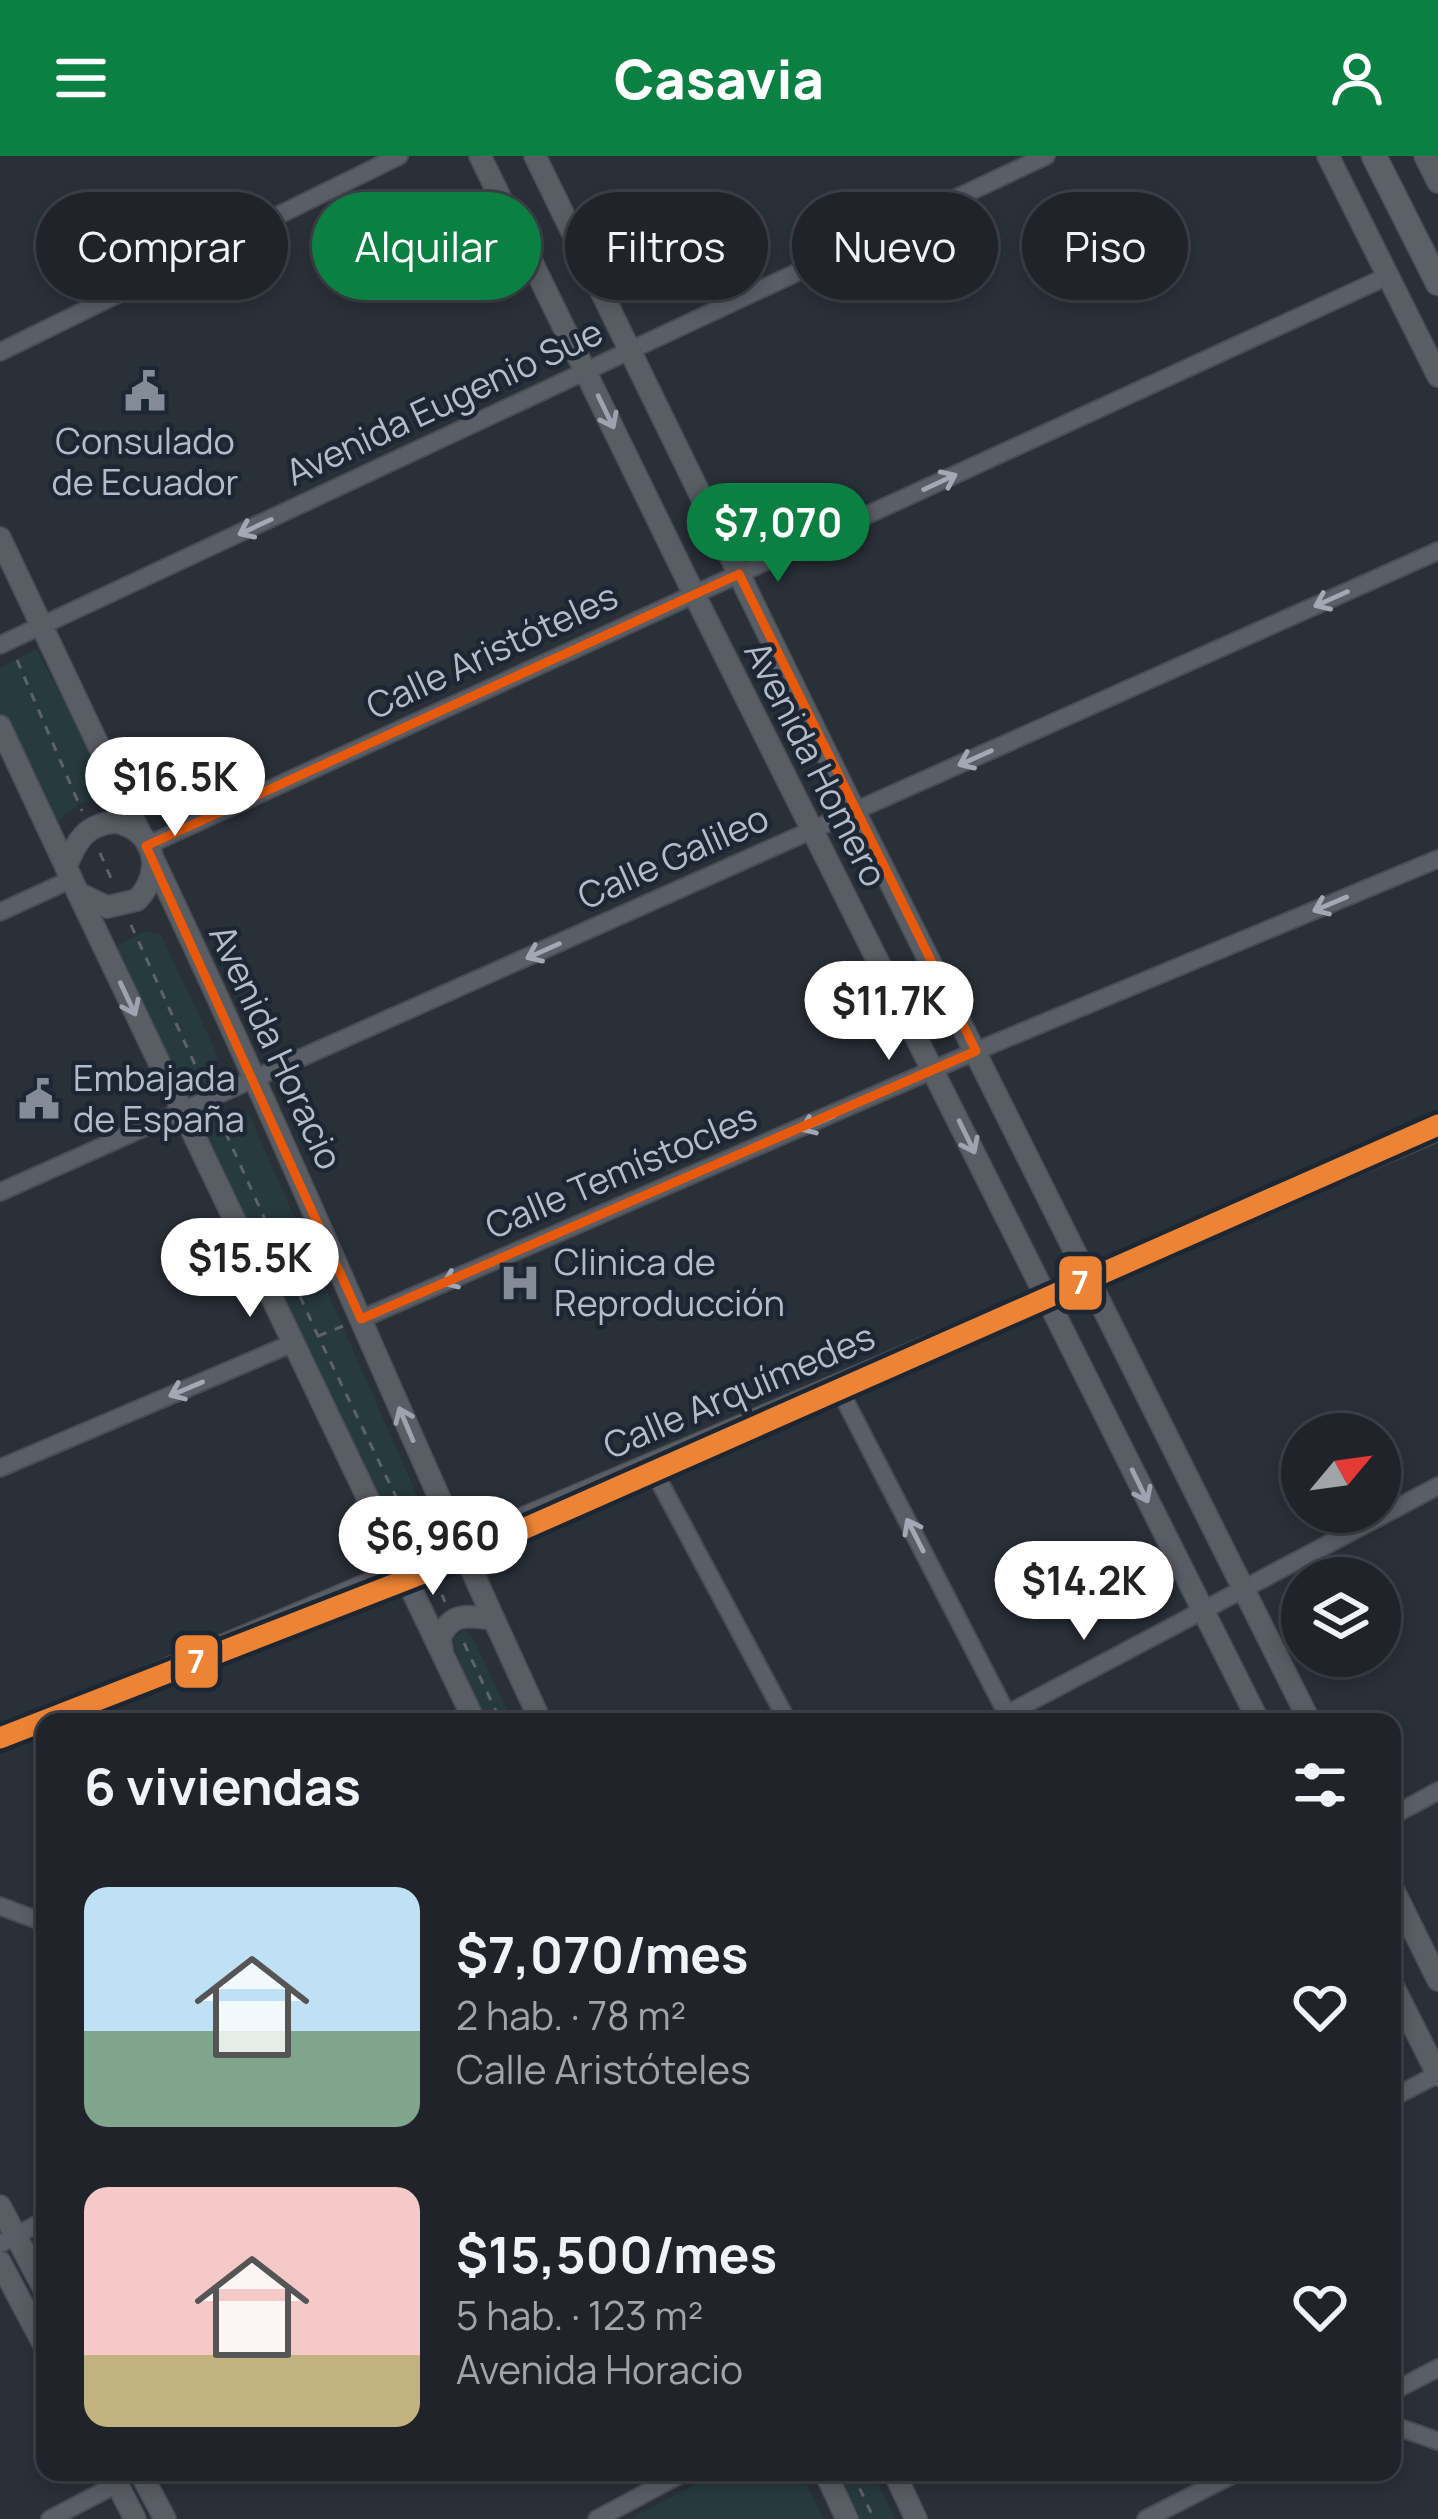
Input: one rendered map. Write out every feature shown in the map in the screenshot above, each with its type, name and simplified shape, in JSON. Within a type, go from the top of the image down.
[{"type":"main road","points":[[1374,156],[1438,284]]},
{"type":"street","points":[[0,352],[399,156]]},
{"type":"street","name":"Avenida Homero","points":[[480,156],[1253,1713]]},
{"type":"street","name":"Avenida Homero","points":[[535,156],[1306,1713]]},
{"type":"street","name":"Avenida Eugenio Sue","points":[[5,643],[1046,156]]},
{"type":"street","points":[[1328,156],[1438,376]]},
{"type":"street","points":[[1425,156],[1438,182]]},
{"type":"street","name":"Calle Aristóteles","points":[[147,847],[1388,276]]},
{"type":"street","name":"Avenida Horacio","points":[[0,538],[257,1078],[459,1546],[538,1713]]},
{"type":"street","name":"Calle Galileo","points":[[0,1192],[1438,550]]},
{"type":"street","points":[[0,726],[471,1713]]},
{"type":"street","points":[[116,822],[147,847],[154,875],[137,900],[107,907],[72,880],[79,838],[89,828],[116,822]]},
{"type":"street","name":"Calle Temístocles","points":[[361,1319],[976,1052],[1438,859]]},
{"type":"street","points":[[0,912],[72,880]]},
{"type":"street","name":"Calle Arquímedes","points":[[64,1713],[1438,1130]]},
{"type":"street","points":[[0,1468],[293,1343]]},
{"type":"street","points":[[837,1384],[998,1713]]},
{"type":"street","points":[[650,1464],[783,1713]]},
{"type":"street","points":[[1009,1713],[1438,1486]]},
{"type":"street","points":[[442,1652],[440,1638],[453,1619],[462,1615],[494,1619]]},
{"type":"street","name":"Calle Arquímedes","points":[[0,1740],[36,1725]]},
{"type":"street","points":[[1401,1811],[1438,1791]]},
{"type":"street","points":[[1401,1905],[1438,1980]]},
{"type":"street","points":[[0,1906],[36,1920]]},
{"type":"street","points":[[1401,2002],[1438,2074],[1401,2093]]},
{"type":"street","points":[[0,2206],[8,2240],[36,2279]]},
{"type":"street","points":[[8,2240],[36,2226]]},
{"type":"street","points":[[0,2262],[36,2330]]},
{"type":"street","points":[[1401,2387],[1438,2368]]},
{"type":"street","points":[[1401,2428],[1438,2441]]},
{"type":"street","points":[[50,2519],[109,2481]]},
{"type":"street","points":[[116,2481],[135,2519]]},
{"type":"street","points":[[145,2481],[165,2519]]},
{"type":"street","points":[[597,2519],[669,2481]]},
{"type":"street","points":[[829,2481],[847,2519]]},
{"type":"street","points":[[898,2481],[916,2519]]},
{"type":"street","points":[[1146,2519],[1220,2481]]},
{"type":"path","points":[[5,643],[318,1336],[497,1713]]},
{"type":"path","points":[[293,1343],[361,1319]]},
{"type":"path","points":[[856,2481],[874,2519]]},
{"type":"highlighted area","points":[[739,574],[976,1051],[361,1319],[146,846]]},
{"type":"green space","points":[[36,649],[121,804],[83,803],[54,826],[0,712],[0,668]]},
{"type":"green space","points":[[144,931],[161,935],[217,1054],[209,1083],[181,1098],[111,960],[118,946]]},
{"type":"green space","points":[[237,1109],[249,1114],[431,1527],[435,1549],[407,1563],[202,1136],[209,1125]]},
{"type":"green space","points":[[464,1630],[472,1636],[509,1713],[476,1713],[454,1637]]},
{"type":"green space","points":[[703,2481],[805,2481],[824,2519],[629,2519]]},
{"type":"green space","points":[[837,2481],[876,2481],[895,2519],[856,2519]]},
{"type":"transit line","name":"7","points":[[64,1713],[426,1572],[1438,1125]]},
{"type":"transit line","name":"7","points":[[0,1738],[36,1724]]},
{"type":"place","name":"Consulado de Ecuador","points":[[145,391]]},
{"type":"place","name":"Embajada de España","points":[[39,1099]]},
{"type":"place","name":"Clinica de Reproducción","points":[[520,1283]]}]
